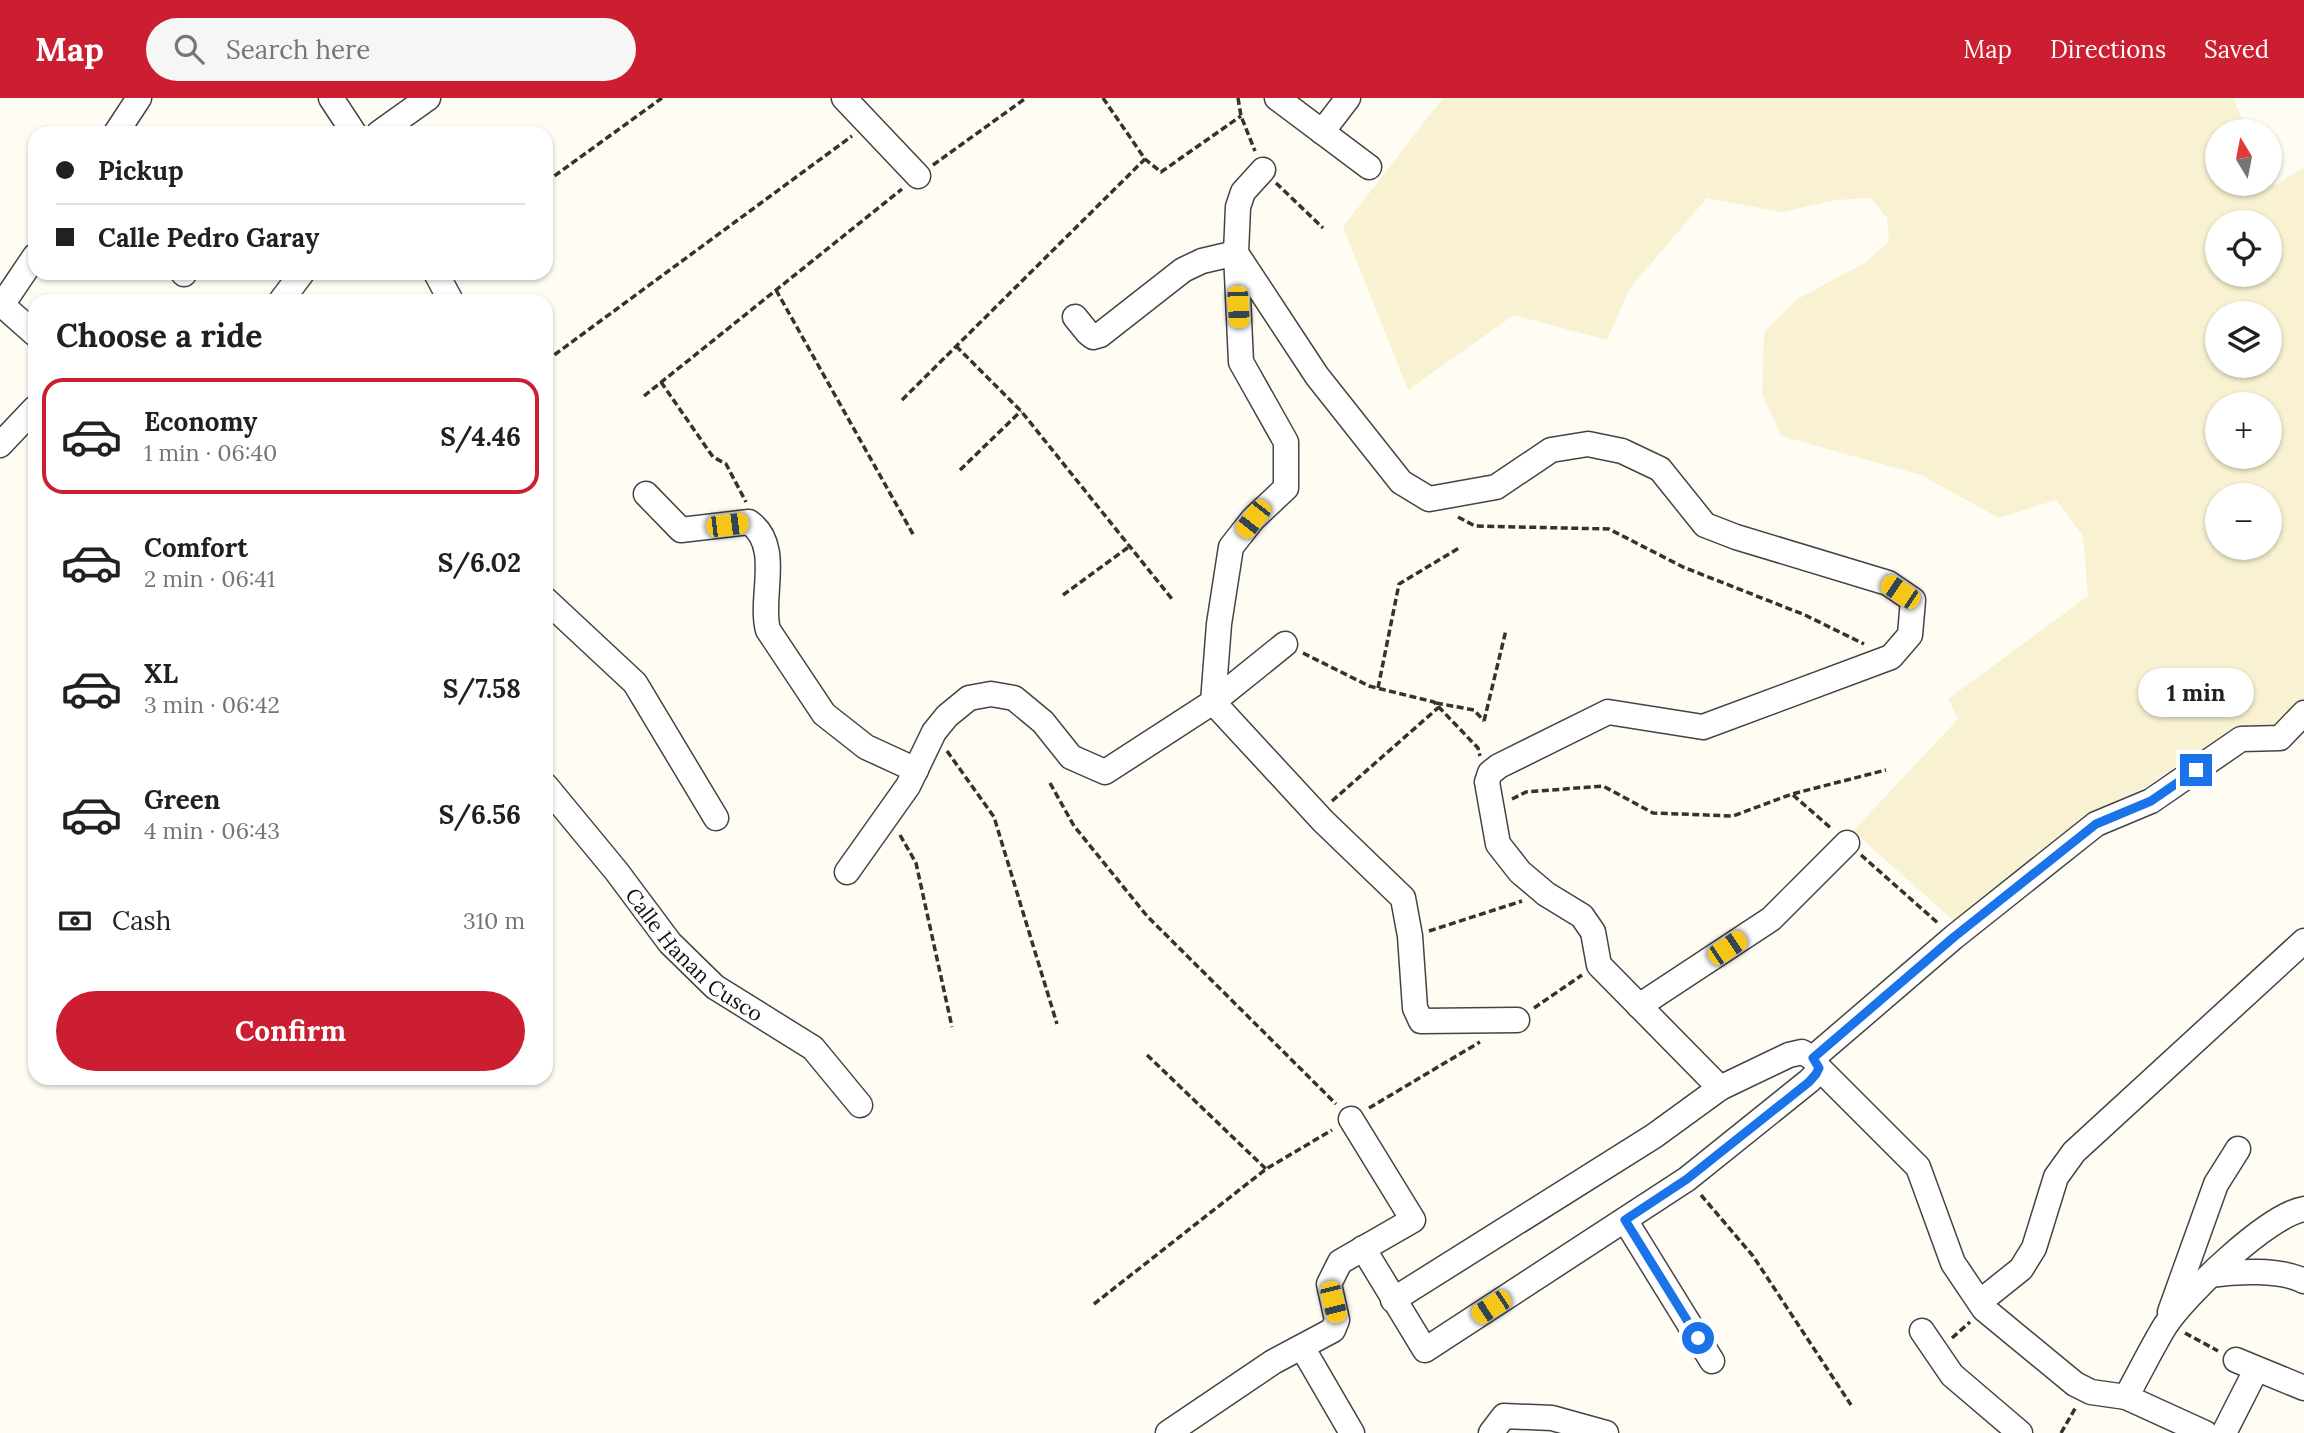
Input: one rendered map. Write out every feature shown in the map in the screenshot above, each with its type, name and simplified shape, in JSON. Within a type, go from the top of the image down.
[{"type":"street","points":[[121,126],[139,98]]},
{"type":"street","points":[[331,98],[349,126]]},
{"type":"street","points":[[389,126],[428,98]]},
{"type":"street","points":[[844,98],[918,176]]},
{"type":"street","points":[[1278,98],[1369,167]]},
{"type":"street","points":[[1322,132],[1348,98]]},
{"type":"street","points":[[1263,170],[1243,192],[1238,207],[1236,253],[1241,362],[1286,442],[1286,488],[1253,519],[1231,547],[1219,624],[1213,702],[1317,814],[1403,898],[1410,936],[1415,1008],[1421,1021],[1517,1020]]},
{"type":"street","points":[[1075,317],[1093,337],[1100,335],[1183,270],[1202,261],[1236,253]]},
{"type":"street","points":[[1236,253],[1317,376],[1401,482],[1429,499],[1496,487],[1551,450],[1588,444],[1622,451],[1660,469],[1705,525],[1888,583],[1913,600],[1910,635],[1891,657],[1703,727],[1608,712],[1490,773],[1487,782],[1498,844],[1520,872],[1546,894],[1582,916],[1593,932],[1599,965],[1720,1088]]},
{"type":"street","points":[[28,266],[1,304],[28,328]]},
{"type":"street","points":[[0,446],[28,416]]},
{"type":"street","points":[[646,494],[681,530],[748,522],[757,528],[768,557],[765,618],[768,630],[824,713],[866,747],[916,770]]},
{"type":"street","points":[[553,607],[635,683],[716,818]]},
{"type":"street","points":[[847,872],[908,786],[934,732],[947,716],[969,698],[990,694],[1014,698],[1043,722],[1072,757],[1105,772],[1213,702],[1285,644]]},
{"type":"street","points":[[1363,1248],[1392,1300],[1425,1350],[1687,1179],[1809,1082],[1816,1074],[1816,1063],[1954,937],[2096,824],[2151,801],[2241,739],[2280,738],[2304,713]]},
{"type":"street","name":"Calle Hanan Cusco","points":[[553,794],[617,872],[670,943],[715,986],[813,1048],[860,1105]]},
{"type":"street","points":[[1639,1006],[1770,919],[1847,843]]},
{"type":"street","points":[[1982,1305],[2021,1269],[2034,1248],[2056,1177],[2074,1152],[2304,942]]},
{"type":"street","points":[[1392,1300],[1654,1136],[1720,1088],[1795,1052],[1802,1052],[1918,1167],[1953,1263],[1982,1305],[2075,1384],[2091,1392],[2126,1397],[2205,1433]]},
{"type":"street","points":[[1168,1433],[1273,1362],[1333,1330],[1337,1320],[1329,1284],[1340,1262],[1413,1220],[1351,1119]]},
{"type":"street","points":[[2126,1397],[2166,1324],[2216,1184],[2238,1149]]},
{"type":"street","points":[[2166,1324],[2211,1275],[2253,1237],[2293,1211],[2304,1209]]},
{"type":"street","points":[[1625,1220],[1712,1361]]},
{"type":"street","points":[[2211,1275],[2248,1273],[2294,1276],[2304,1281]]},
{"type":"street","points":[[1922,1331],[1952,1374],[2020,1433]]},
{"type":"street","points":[[1302,1347],[1352,1433]]},
{"type":"street","points":[[2224,1433],[2246,1365],[2304,1388]]},
{"type":"street","points":[[1491,1433],[1504,1416],[1552,1418],[1606,1433]]},
{"type":"path","points":[[553,177],[662,98]]},
{"type":"path","points":[[644,396],[918,176],[1026,98]]},
{"type":"path","points":[[1104,98],[1144,159],[1161,172],[1241,116]]},
{"type":"path","points":[[553,355],[869,124]]},
{"type":"path","points":[[902,400],[1144,159]]},
{"type":"path","points":[[776,290],[914,536]]},
{"type":"path","points":[[956,346],[1021,411],[1172,599]]},
{"type":"path","points":[[661,382],[713,457],[726,464],[749,507]]},
{"type":"path","points":[[960,470],[1021,411]]},
{"type":"path","points":[[1429,499],[1475,526],[1609,529],[1683,566],[1805,615],[1891,657]]},
{"type":"path","points":[[1063,595],[1130,547]]},
{"type":"path","points":[[1378,688],[1399,584],[1458,548]]},
{"type":"path","points":[[1285,644],[1369,686],[1474,710],[1484,721],[1506,630]]},
{"type":"path","points":[[1434,702],[1478,748]]},
{"type":"path","points":[[1317,814],[1439,708]]},
{"type":"path","points":[[934,732],[994,817],[1057,1024]]},
{"type":"path","points":[[1492,810],[1526,792],[1603,786],[1653,813],[1732,816],[1792,794],[1886,770]]},
{"type":"path","points":[[1050,783],[1074,826],[1147,916],[1351,1119]]},
{"type":"path","points":[[1792,794],[1954,937]]},
{"type":"path","points":[[888,815],[916,863],[952,1027]]},
{"type":"path","points":[[1410,936],[1546,894]]},
{"type":"path","points":[[1147,1055],[1266,1169]]},
{"type":"path","points":[[1687,1179],[1754,1256],[1850,1405]]},
{"type":"path","points":[[1937,1353],[1982,1305]]},
{"type":"path","points":[[2166,1324],[2246,1365]]},
{"type":"path","points":[[2061,1433],[2070,1418]]},
{"type":"shaded area","points":[[1443,98],[2233,98],[2243,119],[2205,119],[2205,196],[2282,196],[2282,181],[2304,167],[2304,700],[2277,729],[2233,728],[2142,789],[2090,812],[1956,923],[1853,831],[1958,719],[1948,699],[2088,596],[2083,536],[2056,500],[1999,518],[1921,475],[1781,436],[1762,393],[1764,332],[1796,300],[1866,262],[1889,241],[1887,218],[1871,198],[1836,200],[1782,212],[1707,198],[1630,288],[1607,340],[1514,315],[1408,390],[1343,227]]},
{"type":"route","points":[[1698,1338],[1625,1220],[1687,1179],[1809,1082],[1819,1068],[1813,1058],[1954,937],[2096,824],[2151,801],[2196,770]]}]
